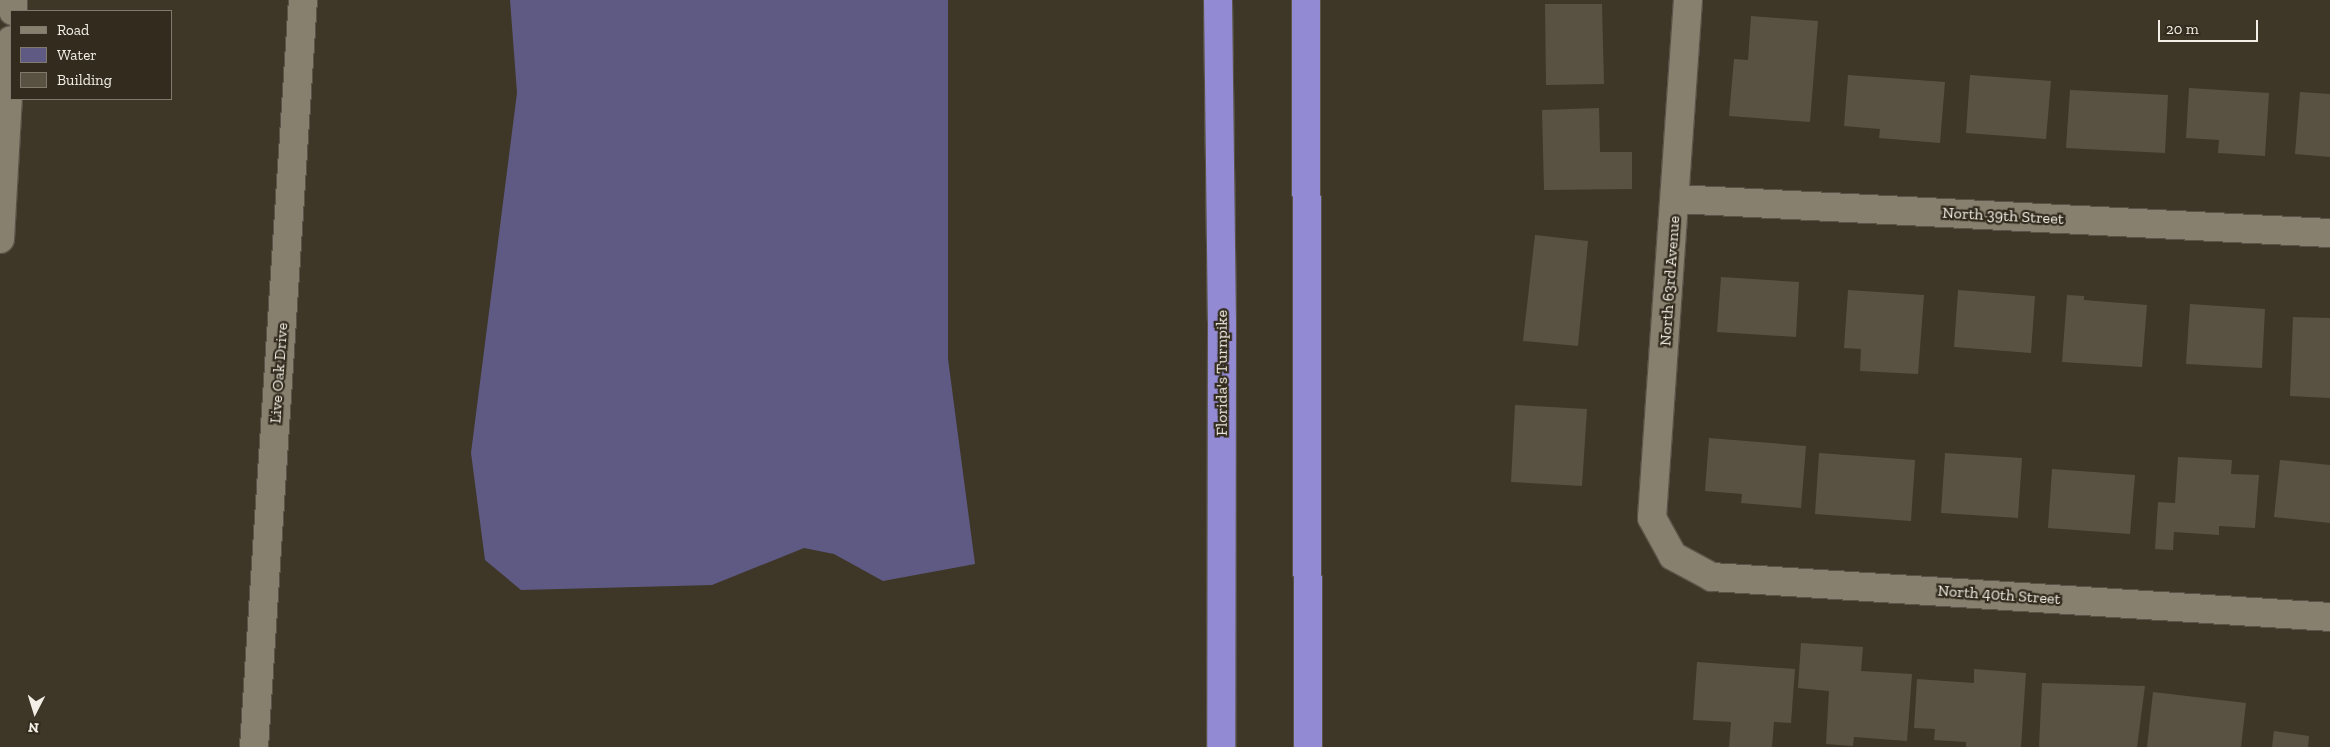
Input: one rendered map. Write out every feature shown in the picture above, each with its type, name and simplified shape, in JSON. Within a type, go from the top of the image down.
[{"type":"highway","name":"Florida's Turnpike","points":[[1218,0],[1222,321],[1221,747]]},
{"type":"highway","points":[[1306,0],[1308,747]]},
{"type":"street","name":"Live Oak Drive","points":[[254,747],[303,0]]},
{"type":"street","name":"North 63rd Avenue","points":[[1672,556],[1652,518],[1676,199],[1688,0]]},
{"type":"street","points":[[0,239],[10,58]]},
{"type":"street","name":"North 39th Street","points":[[1676,199],[2330,233]]},
{"type":"street","name":"North 40th Street","points":[[1672,556],[1712,577],[2330,616]]},
{"type":"water","points":[[510,0],[948,0],[948,359],[975,564],[883,581],[834,554],[804,548],[712,585],[521,590],[485,560],[471,453],[517,93]]},
{"type":"building","points":[[1545,4],[1602,4],[1604,84],[1546,85]]},
{"type":"building","points":[[1751,16],[1818,21],[1810,122],[1729,116],[1734,59],[1748,60]]},
{"type":"building","points":[[1848,75],[1945,82],[1940,143],[1879,138],[1880,129],[1844,126]]},
{"type":"building","points":[[1970,75],[2051,81],[2046,139],[1966,133]]},
{"type":"building","points":[[2189,88],[2269,93],[2265,156],[2218,153],[2219,140],[2186,138]]},
{"type":"building","points":[[2070,90],[2168,95],[2165,153],[2066,148]]},
{"type":"building","points":[[2300,92],[2330,94],[2330,157],[2295,154]]},
{"type":"building","points":[[1599,108],[1600,152],[1632,152],[1632,189],[1544,190],[1542,110]]},
{"type":"building","points":[[1535,235],[1588,241],[1578,346],[1523,341]]},
{"type":"building","points":[[1721,277],[1799,282],[1796,337],[1717,332]]},
{"type":"building","points":[[1848,290],[1924,295],[1918,374],[1860,371],[1861,349],[1844,348]]},
{"type":"building","points":[[1958,290],[2035,296],[2031,353],[1954,347]]},
{"type":"building","points":[[2067,295],[2084,296],[2084,300],[2147,305],[2142,367],[2062,362]]},
{"type":"building","points":[[2190,304],[2265,309],[2262,368],[2186,364]]},
{"type":"building","points":[[2293,317],[2330,318],[2330,398],[2290,396]]},
{"type":"building","points":[[1515,405],[1587,409],[1582,486],[1511,482]]},
{"type":"building","points":[[1709,438],[1806,446],[1801,508],[1741,503],[1742,494],[1705,491]]},
{"type":"building","points":[[1819,453],[1915,460],[1911,521],[1815,514]]},
{"type":"building","points":[[1945,453],[2022,458],[2018,518],[1941,513]]},
{"type":"building","points":[[2178,457],[2232,460],[2231,474],[2259,475],[2255,528],[2219,526],[2219,535],[2174,532],[2173,550],[2155,549],[2158,502],[2175,503]]},
{"type":"building","points":[[2280,460],[2330,465],[2330,523],[2274,517]]},
{"type":"building","points":[[2052,469],[2135,475],[2130,534],[2048,528]]},
{"type":"building","points":[[1801,643],[1863,647],[1861,671],[1912,674],[1907,741],[1854,737],[1853,746],[1826,744],[1829,691],[1798,688]]},
{"type":"building","points":[[1697,662],[1795,669],[1791,723],[1774,722],[1772,747],[1729,747],[1731,722],[1693,720]]},
{"type":"building","points":[[1974,669],[2026,673],[2021,747],[1966,747],[1966,742],[1934,740],[1935,729],[1914,728],[1917,679],[1974,683]]},
{"type":"building","points":[[2042,683],[2145,686],[2137,747],[2039,747]]},
{"type":"building","points":[[2153,692],[2246,703],[2241,747],[2147,747]]},
{"type":"building","points":[[2274,731],[2309,736],[2308,747],[2272,747]]}]
